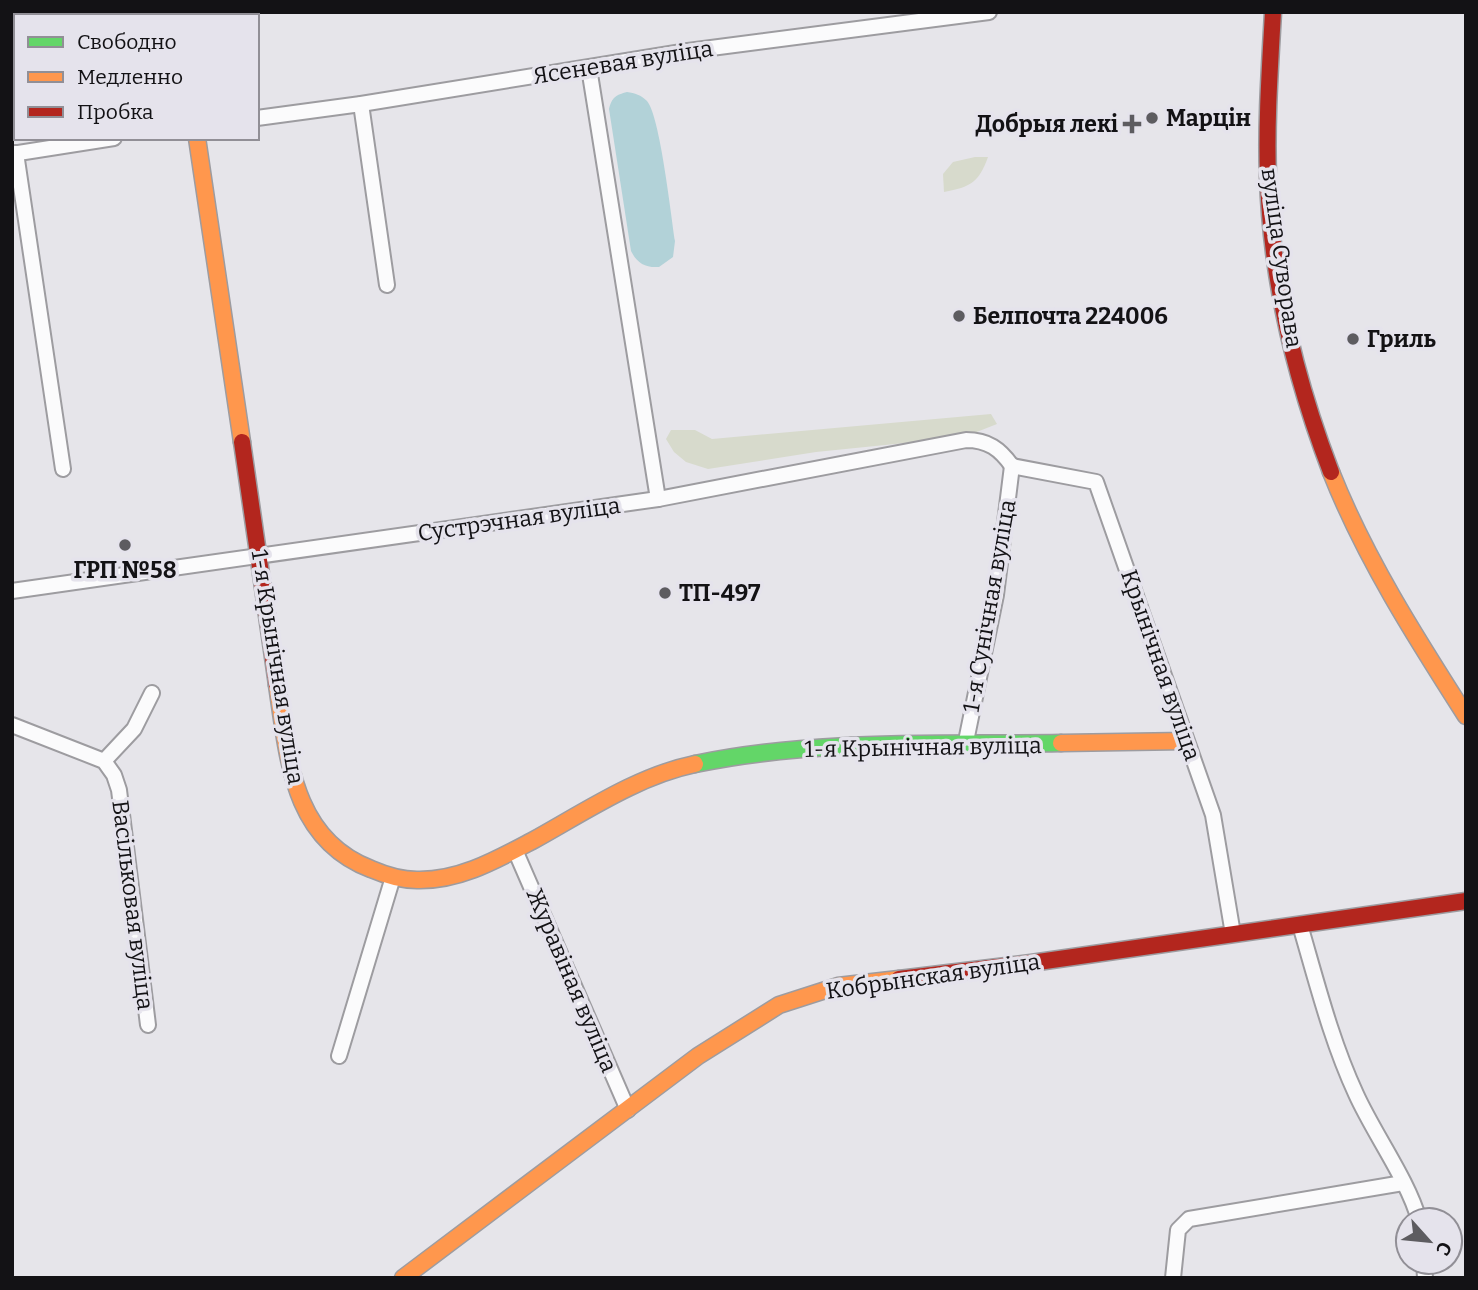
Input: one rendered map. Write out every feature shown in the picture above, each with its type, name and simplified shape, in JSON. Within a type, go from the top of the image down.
[{"type":"street","name":"Ясеневая вуліца","points":[[259,118],[688,51],[989,12]]},
{"type":"street","name":"вуліца Суворава","points":[[1273,12],[1266,133],[1269,204],[1284,311],[1311,416],[1346,507],[1407,623],[1466,716]]},
{"type":"street","points":[[589,68],[658,499]]},
{"type":"street","points":[[360,104],[387,285]]},
{"type":"street","points":[[63,469],[14,153],[101,140]]},
{"type":"street","name":"1-я Крынічная вуліца","points":[[197,140],[261,557],[286,742],[300,802],[330,846],[358,864],[393,877],[424,880],[456,876],[515,850],[632,787],[702,761],[841,746],[901,743],[965,746],[1185,741]]},
{"type":"street","name":"Сустрэчная вуліца","points":[[12,591],[658,499],[966,440],[995,446],[1012,466]]},
{"type":"street","name":"Крынічная вуліца","points":[[1012,466],[1096,482],[1213,815],[1233,934]]},
{"type":"street","name":"1-я Сунічная вуліца","points":[[965,746],[996,595],[1012,466]]},
{"type":"street","points":[[12,725],[104,761],[134,729],[152,693]]},
{"type":"street","name":"Васільковая вуліца","points":[[104,761],[114,775],[119,790],[148,1025]]},
{"type":"street","name":"Журавіная вуліца","points":[[515,850],[628,1110]]},
{"type":"street","points":[[339,1056],[393,877]]},
{"type":"street","name":"Кобрынская вуліца","points":[[403,1278],[698,1056],[779,1005],[838,986],[1031,963],[1466,901]]},
{"type":"street","points":[[1300,925],[1335,1046],[1368,1120],[1414,1206]]},
{"type":"street","points":[[1173,1278],[1178,1230],[1189,1219],[1403,1183]]},
{"type":"shaded area","points":[[988,157],[977,178],[961,188],[944,192],[943,174],[953,162]]},
{"type":"shaded area","points":[[991,414],[997,424],[964,437],[816,452],[708,469],[686,462],[674,452],[666,439],[671,430],[695,430],[712,439]]},
{"type":"water","points":[[627,92],[647,101],[661,145],[675,241],[673,257],[659,267],[642,264],[631,251],[609,109],[615,97]]},
{"type":"traffic: fast","points":[[695,764],[785,750],[831,747],[1061,743]]},
{"type":"traffic: slow","points":[[197,140],[242,442]]},
{"type":"traffic: slow","points":[[1331,472],[1375,566],[1466,716]]},
{"type":"traffic: slow","points":[[277,685],[291,767],[298,793],[309,817],[325,838],[345,855],[371,869],[399,878],[433,879],[477,868],[631,786],[695,764]]},
{"type":"traffic: slow","points":[[1061,743],[1185,741]]},
{"type":"traffic: slow","points":[[403,1278],[698,1056],[779,1005],[838,986],[899,979]]},
{"type":"traffic: jam","points":[[1273,12],[1268,156],[1274,252],[1296,364],[1331,472]]},
{"type":"traffic: jam","points":[[242,442],[277,685]]},
{"type":"traffic: jam","points":[[899,979],[1031,963],[1466,901]]},
{"type":"place","name":"Марцін","points":[[1152,118]]},
{"type":"place","name":"Добрыя лекі","points":[[1132,124]]},
{"type":"place","name":"Белпочта 224006","points":[[959,316]]},
{"type":"place","name":"Гриль","points":[[1353,339]]},
{"type":"place","name":"ГРП №58","points":[[125,545]]},
{"type":"place","name":"ТП-497","points":[[665,593]]}]
